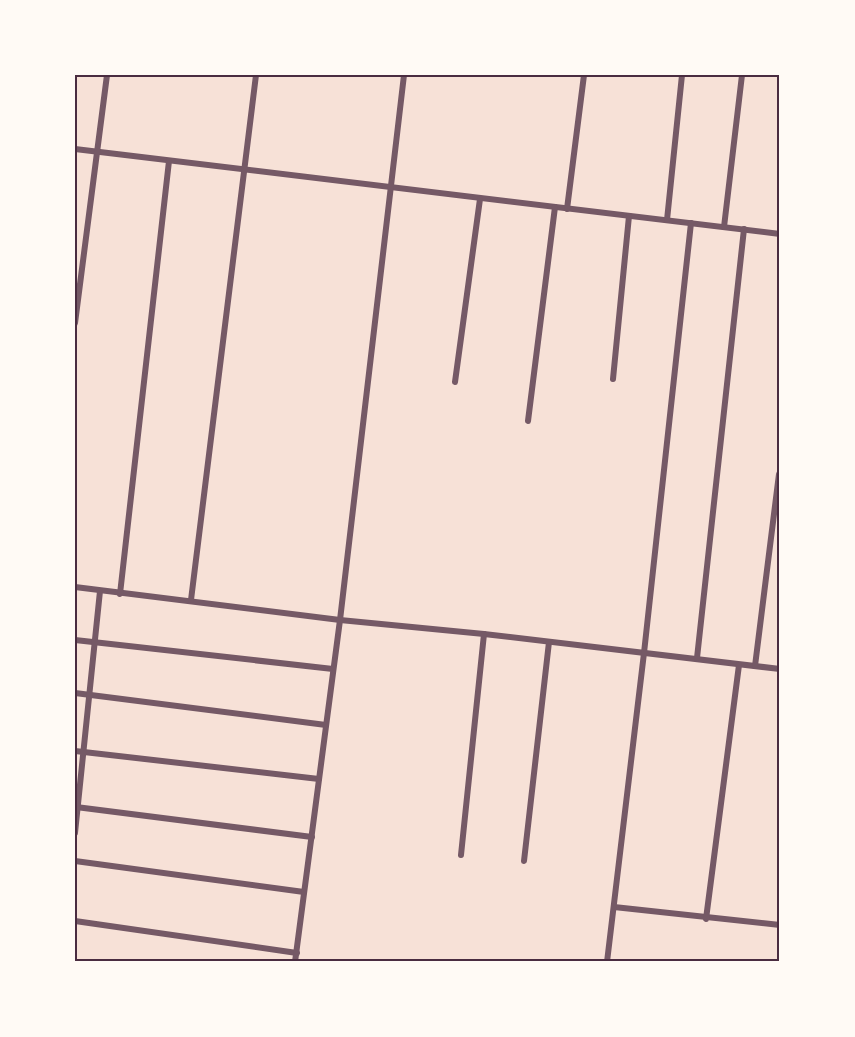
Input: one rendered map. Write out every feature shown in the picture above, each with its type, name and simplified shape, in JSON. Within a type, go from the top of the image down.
[{"type":"street","points":[[75,323],[107,75]]},
{"type":"street","points":[[191,600],[242,170],[256,75]]},
{"type":"street","points":[[295,962],[340,620],[404,75]]},
{"type":"street","points":[[567,209],[584,75]]},
{"type":"street","points":[[667,220],[682,75]]},
{"type":"street","points":[[724,227],[742,75]]},
{"type":"street","points":[[75,149],[780,234]]},
{"type":"street","points":[[120,594],[169,161]]},
{"type":"street","points":[[455,382],[480,199]]},
{"type":"street","points":[[528,421],[555,207]]},
{"type":"street","points":[[613,379],[629,216]]},
{"type":"street","points":[[607,962],[645,653],[692,223]]},
{"type":"street","points":[[697,658],[744,229]]},
{"type":"street","points":[[755,666],[779,474]]},
{"type":"street","points":[[75,587],[340,620],[484,634],[780,669]]},
{"type":"street","points":[[75,833],[100,591]]},
{"type":"street","points":[[461,855],[484,634]]},
{"type":"street","points":[[75,640],[333,669]]},
{"type":"street","points":[[524,861],[549,642]]},
{"type":"street","points":[[706,919],[739,665]]},
{"type":"street","points":[[75,693],[326,725]]},
{"type":"street","points":[[75,751],[319,779]]},
{"type":"street","points":[[76,807],[312,837]]},
{"type":"street","points":[[75,861],[304,892]]},
{"type":"street","points":[[614,907],[706,919],[780,925]]},
{"type":"street","points":[[75,921],[297,953]]}]
